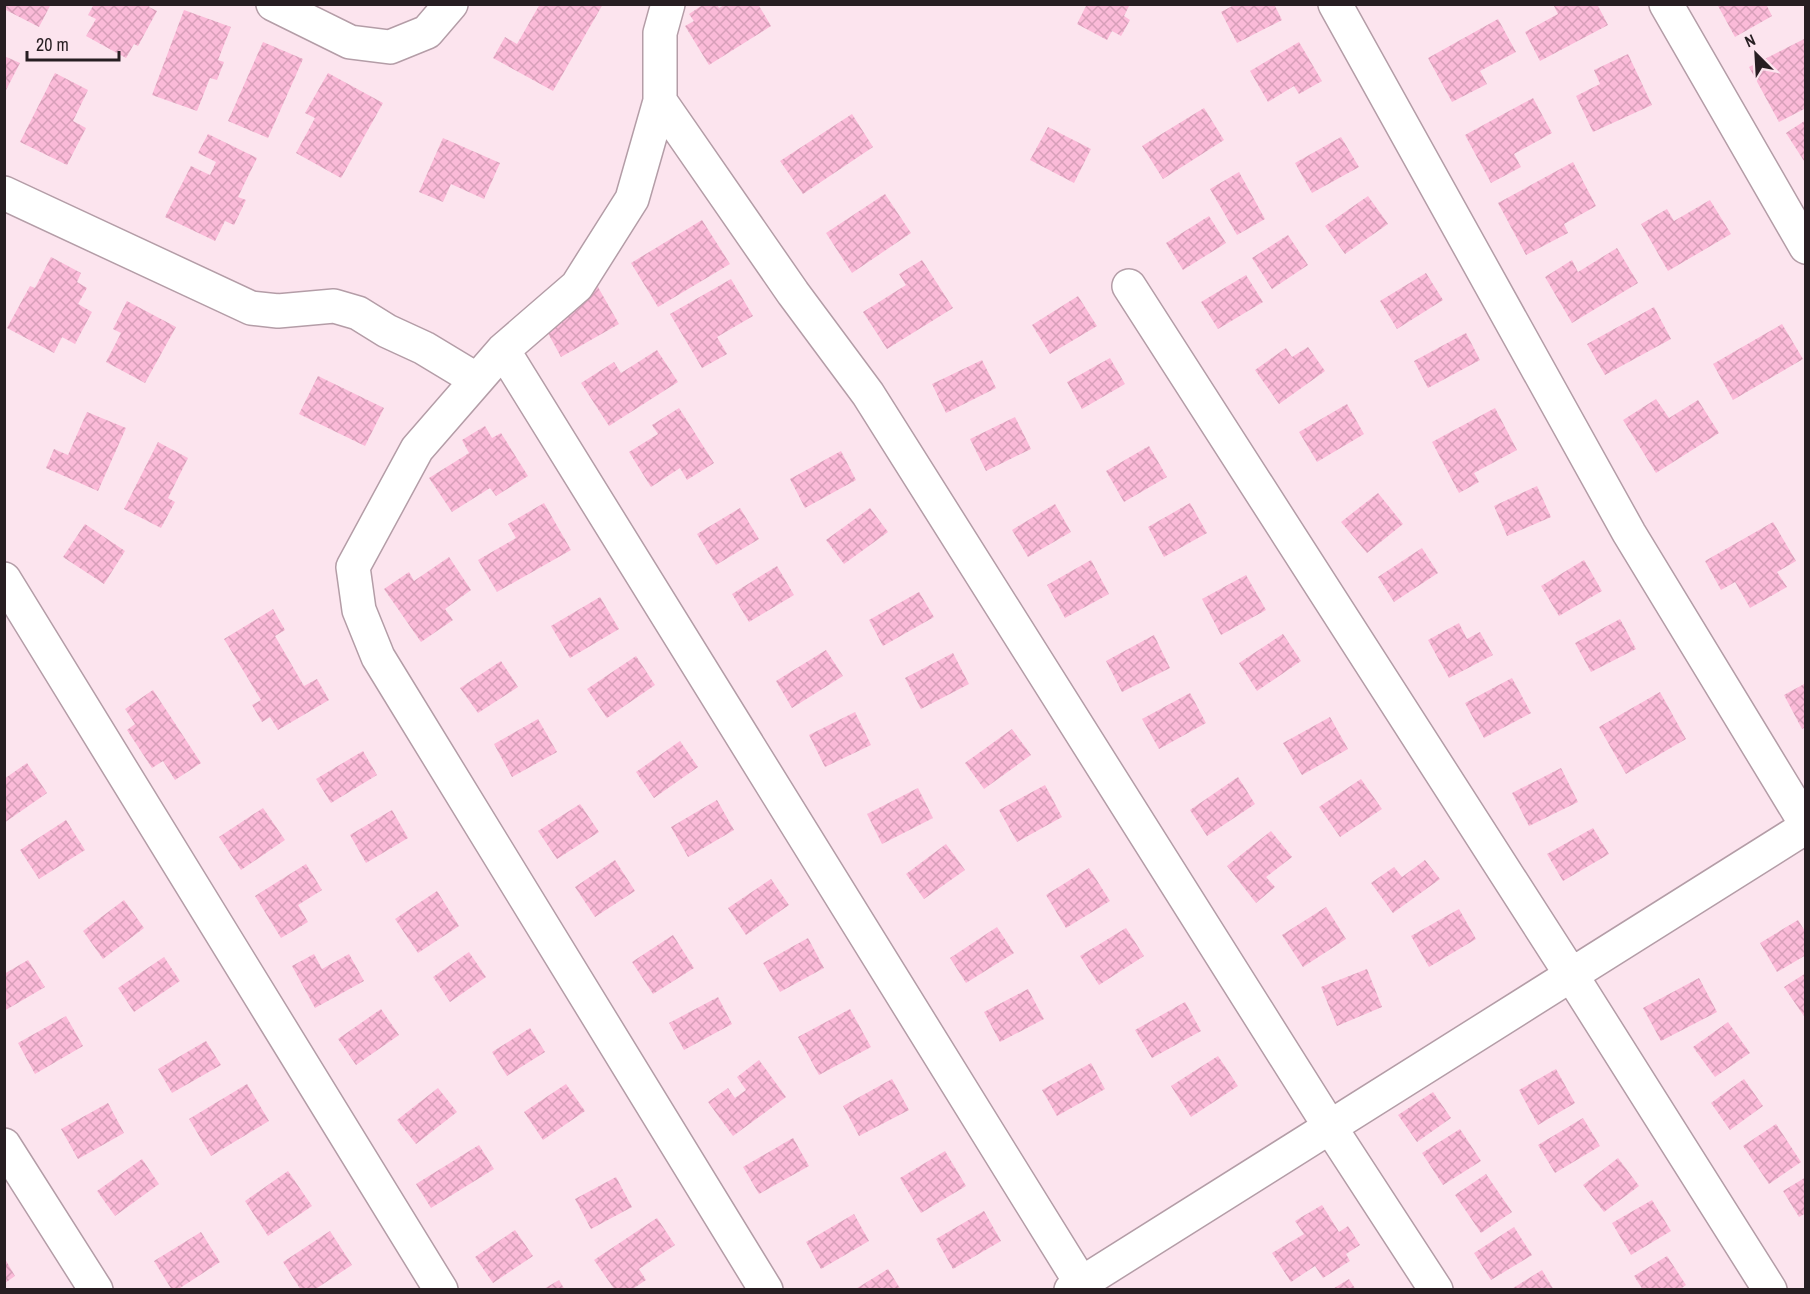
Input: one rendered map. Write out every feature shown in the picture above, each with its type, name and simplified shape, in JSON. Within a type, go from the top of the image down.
[{"type":"street","points":[[273,4],[350,42],[390,47],[427,32],[450,4]]},
{"type":"street","points":[[668,4],[660,33],[660,100],[632,199],[577,286],[502,350],[417,449],[353,567],[359,610],[378,657],[766,1290]]},
{"type":"street","points":[[502,350],[1095,1282],[1330,1127],[1806,826],[1629,533],[1335,4]]},
{"type":"street","points":[[1666,4],[1806,247]]},
{"type":"street","points":[[660,100],[793,293],[868,394],[1330,1127],[1436,1290]]},
{"type":"street","points":[[4,193],[251,308],[278,310],[334,306],[358,313],[387,331],[424,348],[477,380]]},
{"type":"street","points":[[1129,286],[1770,1290]]},
{"type":"street","points":[[4,579],[441,1290]]},
{"type":"street","points":[[4,1145],[96,1290]]},
{"type":"building","points":[[4,4],[51,4],[39,27],[4,9]]},
{"type":"building","points":[[94,4],[151,4],[149,7],[157,11],[138,46],[134,44],[126,58],[86,36],[96,19],[88,15]]},
{"type":"building","points":[[540,4],[603,4],[553,91],[493,58],[505,37],[517,44]]},
{"type":"building","points":[[704,4],[717,4],[719,8],[726,4],[758,4],[771,26],[709,65],[685,26],[694,21],[689,14]]},
{"type":"building","points":[[1087,4],[1130,4],[1124,16],[1130,20],[1121,36],[1112,31],[1107,40],[1077,24]]},
{"type":"building","points":[[1236,4],[1274,4],[1282,20],[1237,43],[1221,12]]},
{"type":"building","points":[[1553,4],[1597,4],[1608,25],[1540,61],[1525,32],[1558,14]]},
{"type":"building","points":[[1717,4],[1766,4],[1772,16],[1735,37]]},
{"type":"building","points":[[184,10],[231,27],[218,60],[224,62],[217,80],[210,78],[197,111],[152,95]]},
{"type":"building","points":[[1498,19],[1516,52],[1480,71],[1487,84],[1452,102],[1428,58]]},
{"type":"building","points":[[1806,38],[1806,108],[1779,122],[1749,67]]},
{"type":"building","points":[[263,42],[303,59],[268,138],[228,121]]},
{"type":"building","points":[[1299,42],[1322,81],[1299,94],[1294,86],[1268,102],[1250,71]]},
{"type":"building","points":[[1628,54],[1652,105],[1593,132],[1576,96],[1600,84],[1594,70]]},
{"type":"building","points":[[4,56],[20,63],[4,94]]},
{"type":"building","points":[[55,73],[88,90],[73,121],[86,128],[67,165],[20,142]]},
{"type":"building","points":[[328,73],[383,103],[341,178],[296,153],[315,118],[305,113]]},
{"type":"building","points":[[1533,98],[1552,133],[1514,154],[1521,167],[1491,183],[1465,135]]},
{"type":"building","points":[[1204,108],[1224,140],[1163,179],[1142,146]]},
{"type":"building","points":[[852,114],[873,147],[803,194],[780,161]]},
{"type":"building","points":[[1806,120],[1806,164],[1786,133]]},
{"type":"building","points":[[1048,127],[1091,149],[1074,183],[1030,160]]},
{"type":"building","points":[[208,134],[257,158],[238,197],[246,200],[234,225],[225,221],[215,241],[165,217],[191,166],[210,175],[216,162],[198,153]]},
{"type":"building","points":[[1341,137],[1359,167],[1312,193],[1295,163]]},
{"type":"building","points":[[443,138],[500,163],[484,199],[451,184],[443,202],[419,192]]},
{"type":"building","points":[[1573,162],[1596,206],[1564,224],[1568,233],[1526,255],[1498,203]]},
{"type":"building","points":[[1239,172],[1265,219],[1237,235],[1210,189]]},
{"type":"building","points":[[885,194],[911,233],[852,273],[826,233]]},
{"type":"building","points":[[1368,196],[1388,224],[1345,254],[1325,226]]},
{"type":"building","points":[[1710,200],[1731,234],[1668,271],[1641,224],[1667,209],[1674,221]]},
{"type":"building","points":[[1209,216],[1226,243],[1183,270],[1166,243]]},
{"type":"building","points":[[702,220],[730,264],[658,307],[631,263]]},
{"type":"building","points":[[1288,235],[1308,265],[1272,289],[1252,258]]},
{"type":"building","points":[[1617,248],[1638,283],[1572,323],[1545,277],[1572,260],[1578,272]]},
{"type":"building","points":[[51,257],[81,273],[77,282],[87,288],[78,304],[92,312],[75,344],[62,337],[54,353],[7,328],[30,286],[35,288]]},
{"type":"building","points":[[922,260],[953,308],[887,349],[863,312],[906,285],[899,274]]},
{"type":"building","points":[[1426,273],[1443,300],[1397,329],[1380,301]]},
{"type":"building","points":[[1246,275],[1263,302],[1218,329],[1201,302]]},
{"type":"building","points":[[731,279],[753,316],[717,337],[727,354],[702,368],[670,314]]},
{"type":"building","points":[[594,280],[619,324],[561,357],[544,326]]},
{"type":"building","points":[[1078,296],[1097,326],[1050,354],[1032,325]]},
{"type":"building","points":[[127,301],[176,327],[145,383],[106,362],[121,333],[113,329]]},
{"type":"building","points":[[1654,307],[1671,339],[1605,375],[1587,344]]},
{"type":"building","points":[[1782,324],[1803,359],[1733,400],[1713,364]]},
{"type":"building","points":[[1466,333],[1480,360],[1428,388],[1414,361]]},
{"type":"building","points":[[1308,347],[1325,371],[1279,404],[1255,370],[1286,348],[1292,357]]},
{"type":"building","points":[[657,350],[678,382],[609,426],[581,383],[614,362],[621,373]]},
{"type":"building","points":[[1110,358],[1125,384],[1082,409],[1067,382]]},
{"type":"building","points":[[982,360],[996,388],[946,413],[932,384]]},
{"type":"building","points":[[318,376],[384,408],[365,446],[299,414]]},
{"type":"building","points":[[1656,399],[1669,418],[1698,400],[1719,433],[1656,473],[1623,420]]},
{"type":"building","points":[[1347,404],[1364,434],[1317,462],[1299,432]]},
{"type":"building","points":[[679,408],[714,463],[687,480],[680,468],[651,487],[629,452],[658,434],[652,425]]},
{"type":"building","points":[[1495,408],[1517,450],[1474,473],[1479,482],[1459,493],[1432,442]]},
{"type":"building","points":[[87,412],[126,428],[98,491],[46,468],[54,449],[68,455]]},
{"type":"building","points":[[1015,417],[1031,449],[986,471],[970,439]]},
{"type":"building","points":[[485,426],[492,438],[501,433],[528,476],[496,496],[490,488],[452,512],[429,478],[469,453],[462,440]]},
{"type":"building","points":[[158,442],[188,458],[168,498],[175,502],[161,528],[124,509]]},
{"type":"building","points":[[1149,446],[1167,477],[1124,502],[1106,471]]},
{"type":"building","points":[[841,451],[856,480],[805,508],[790,479]]},
{"type":"building","points":[[1537,486],[1551,517],[1507,536],[1494,506]]},
{"type":"building","points":[[1378,493],[1403,524],[1367,553],[1341,522]]},
{"type":"building","points":[[544,503],[571,550],[497,592],[478,560],[516,538],[508,524]]},
{"type":"building","points":[[1190,503],[1207,533],[1164,557],[1148,527]]},
{"type":"building","points":[[1055,504],[1071,532],[1028,557],[1012,530]]},
{"type":"building","points":[[740,508],[759,539],[716,565],[697,534]]},
{"type":"building","points":[[870,508],[888,532],[844,564],[826,540]]},
{"type":"building","points":[[1773,522],[1796,561],[1777,572],[1787,587],[1750,608],[1735,582],[1721,590],[1705,561]]},
{"type":"building","points":[[85,524],[125,551],[104,584],[63,557]]},
{"type":"building","points":[[1422,548],[1438,573],[1394,602],[1378,577]]},
{"type":"building","points":[[449,557],[471,590],[445,609],[453,620],[421,642],[384,589],[409,572],[414,581]]},
{"type":"building","points":[[1091,560],[1109,594],[1065,618],[1047,585]]},
{"type":"building","points":[[1584,560],[1602,591],[1559,616],[1541,586]]},
{"type":"building","points":[[777,566],[794,595],[749,622],[732,594]]},
{"type":"building","points":[[1246,575],[1266,610],[1221,635],[1202,599]]},
{"type":"building","points":[[919,592],[934,617],[883,646],[869,620]]},
{"type":"building","points":[[600,597],[619,629],[570,658],[551,626]]},
{"type":"building","points":[[273,609],[285,630],[275,636],[304,686],[317,679],[329,700],[278,730],[270,717],[262,722],[252,705],[261,700],[224,639]]},
{"type":"building","points":[[1620,619],[1636,649],[1591,672],[1575,643]]},
{"type":"building","points":[[1459,623],[1467,639],[1480,632],[1493,655],[1449,678],[1428,640]]},
{"type":"building","points":[[1283,634],[1301,661],[1257,691],[1239,663]]},
{"type":"building","points":[[1154,635],[1170,668],[1122,692],[1106,661]]},
{"type":"building","points":[[826,650],[843,676],[792,708],[776,681]]},
{"type":"building","points":[[953,653],[969,684],[921,709],[905,678]]},
{"type":"building","points":[[636,656],[655,685],[607,718],[587,689]]},
{"type":"building","points":[[501,661],[518,687],[478,713],[460,688]]},
{"type":"building","points":[[1512,678],[1531,713],[1484,738],[1465,703]]},
{"type":"building","points":[[1806,683],[1806,727],[1802,729],[1784,695]]},
{"type":"building","points":[[153,690],[201,763],[175,780],[163,761],[152,768],[127,730],[135,724],[125,709]]},
{"type":"building","points":[[1660,692],[1686,739],[1626,774],[1599,727]]},
{"type":"building","points":[[1190,693],[1206,723],[1159,749],[1142,719]]},
{"type":"building","points":[[855,712],[871,745],[825,767],[809,735]]},
{"type":"building","points":[[1330,717],[1348,749],[1302,775],[1283,743]]},
{"type":"building","points":[[538,719],[557,752],[512,777],[494,744]]},
{"type":"building","points":[[1012,729],[1031,755],[984,789],[965,763]]},
{"type":"building","points":[[680,741],[698,767],[654,798],[636,772]]},
{"type":"building","points":[[363,751],[377,775],[331,803],[316,779]]},
{"type":"building","points":[[27,763],[47,793],[4,823],[4,779]]},
{"type":"building","points":[[1561,768],[1578,802],[1529,826],[1512,793]]},
{"type":"building","points":[[1238,777],[1255,804],[1207,836],[1190,810]]},
{"type":"building","points":[[1361,779],[1382,809],[1340,837],[1319,807]]},
{"type":"building","points":[[1045,785],[1062,817],[1017,842],[999,810]]},
{"type":"building","points":[[918,788],[933,818],[882,844],[867,814]]},
{"type":"building","points":[[717,800],[734,830],[688,857],[671,827]]},
{"type":"building","points":[[580,804],[599,832],[557,859],[538,831]]},
{"type":"building","points":[[263,808],[285,840],[241,870],[219,837]]},
{"type":"building","points":[[392,810],[408,838],[366,863],[350,835]]},
{"type":"building","points":[[66,820],[85,850],[39,879],[20,850]]},
{"type":"building","points":[[1593,828],[1609,854],[1563,881],[1547,854]]},
{"type":"building","points":[[1271,831],[1292,857],[1266,877],[1275,887],[1256,903],[1227,866]]},
{"type":"building","points":[[946,844],[965,870],[924,899],[906,874]]},
{"type":"building","points":[[615,860],[635,891],[595,917],[575,887]]},
{"type":"building","points":[[1425,860],[1440,879],[1393,913],[1371,883],[1394,867],[1402,877]]},
{"type":"building","points":[[306,864],[322,890],[298,905],[308,922],[281,938],[255,896]]},
{"type":"building","points":[[1089,868],[1110,901],[1066,928],[1046,895]]},
{"type":"building","points":[[771,879],[789,905],[746,935],[728,908]]},
{"type":"building","points":[[437,891],[459,926],[418,953],[395,919]]},
{"type":"building","points":[[124,900],[144,928],[103,959],[83,931]]},
{"type":"building","points":[[1326,907],[1346,939],[1303,967],[1282,935]]},
{"type":"building","points":[[1459,909],[1476,939],[1429,967],[1411,936]]},
{"type":"building","points":[[1798,920],[1806,933],[1806,955],[1777,972],[1760,943]]},
{"type":"building","points":[[997,927],[1014,953],[966,983],[950,958]]},
{"type":"building","points":[[1126,928],[1144,956],[1099,985],[1080,956]]},
{"type":"building","points":[[673,935],[694,968],[653,994],[632,962]]},
{"type":"building","points":[[808,938],[824,968],[780,992],[763,963]]},
{"type":"building","points":[[469,952],[486,977],[450,1002],[433,977]]},
{"type":"building","points":[[314,954],[322,969],[349,954],[364,981],[315,1008],[292,966]]},
{"type":"building","points":[[164,957],[180,981],[134,1012],[118,988]]},
{"type":"building","points":[[28,960],[45,987],[4,1011],[4,974]]},
{"type":"building","points":[[1367,969],[1382,1007],[1337,1026],[1321,987]]},
{"type":"building","points":[[1806,973],[1806,1019],[1784,987]]},
{"type":"building","points":[[1699,978],[1717,1012],[1661,1041],[1643,1008]]},
{"type":"building","points":[[1028,989],[1044,1019],[1000,1042],[984,1012]]},
{"type":"building","points":[[718,997],[732,1024],[684,1050],[669,1023]]},
{"type":"building","points":[[1185,1002],[1201,1031],[1152,1058],[1135,1030]]},
{"type":"building","points":[[381,1009],[399,1035],[356,1065],[338,1039]]},
{"type":"building","points":[[850,1009],[871,1047],[819,1075],[798,1037]]},
{"type":"building","points":[[66,1016],[83,1046],[35,1074],[18,1043]]},
{"type":"building","points":[[1728,1022],[1750,1053],[1715,1077],[1693,1047]]},
{"type":"building","points":[[530,1028],[545,1052],[507,1076],[492,1052]]},
{"type":"building","points":[[206,1041],[221,1065],[172,1093],[158,1069]]},
{"type":"building","points":[[1218,1056],[1238,1086],[1191,1117],[1171,1086]]},
{"type":"building","points":[[759,1060],[786,1097],[733,1136],[708,1102],[728,1088],[735,1098],[746,1090],[737,1077]]},
{"type":"building","points":[[1091,1063],[1105,1089],[1057,1116],[1042,1090]]},
{"type":"building","points":[[1556,1069],[1575,1103],[1538,1125],[1519,1090]]},
{"type":"building","points":[[892,1079],[909,1110],[859,1136],[843,1106]]},
{"type":"building","points":[[1744,1079],[1763,1106],[1730,1130],[1711,1103]]},
{"type":"building","points":[[247,1084],[269,1121],[211,1156],[189,1119]]},
{"type":"building","points":[[566,1084],[585,1111],[543,1140],[524,1112]]},
{"type":"building","points":[[438,1088],[457,1112],[416,1144],[397,1120]]},
{"type":"building","points":[[1433,1092],[1451,1118],[1417,1142],[1398,1115]]},
{"type":"building","points":[[108,1103],[124,1133],[78,1159],[61,1129]]},
{"type":"building","points":[[1583,1118],[1600,1146],[1555,1173],[1538,1145]]},
{"type":"building","points":[[1776,1124],[1801,1162],[1769,1184],[1743,1146]]},
{"type":"building","points":[[1460,1129],[1481,1161],[1443,1185],[1422,1153]]},
{"type":"building","points":[[793,1138],[809,1166],[759,1194],[743,1167]]},
{"type":"building","points":[[479,1145],[494,1169],[431,1208],[416,1184]]},
{"type":"building","points":[[945,1151],[966,1186],[921,1213],[900,1178]]},
{"type":"building","points":[[1618,1158],[1639,1186],[1604,1212],[1583,1185]]},
{"type":"building","points":[[142,1159],[159,1184],[115,1216],[97,1191]]},
{"type":"building","points":[[288,1171],[312,1206],[268,1236],[245,1201]]},
{"type":"building","points":[[1486,1174],[1512,1212],[1481,1233],[1455,1195]]},
{"type":"building","points":[[616,1177],[632,1207],[591,1229],[575,1199]]},
{"type":"building","points":[[1806,1177],[1806,1213],[1799,1217],[1783,1191]]},
{"type":"building","points":[[1652,1200],[1671,1231],[1631,1255],[1612,1223]]},
{"type":"building","points":[[1322,1205],[1339,1232],[1348,1226],[1360,1245],[1346,1254],[1350,1261],[1323,1278],[1315,1266],[1291,1282],[1272,1253],[1304,1234],[1295,1221]]},
{"type":"building","points":[[984,1211],[1001,1241],[953,1269],[936,1239]]},
{"type":"building","points":[[854,1214],[869,1241],[821,1269],[806,1242]]},
{"type":"building","points":[[657,1218],[675,1245],[639,1269],[646,1280],[631,1290],[615,1290],[594,1260]]},
{"type":"building","points":[[1514,1227],[1532,1255],[1491,1280],[1474,1253]]},
{"type":"building","points":[[515,1230],[533,1256],[493,1283],[475,1257]]},
{"type":"building","points":[[330,1231],[352,1265],[314,1290],[301,1290],[283,1262]]},
{"type":"building","points":[[201,1232],[220,1262],[177,1290],[172,1290],[154,1261]]},
{"type":"building","points":[[1667,1256],[1686,1285],[1679,1290],[1643,1290],[1634,1276]]},
{"type":"building","points":[[5,1259],[15,1276],[5,1283]]},
{"type":"building","points":[[888,1269],[901,1290],[854,1290]]},
{"type":"building","points":[[1542,1270],[1554,1290],[1510,1290]]},
{"type":"building","points":[[1349,1279],[1356,1290],[1331,1290]]},
{"type":"building","points":[[559,1280],[565,1290],[542,1290]]}]
